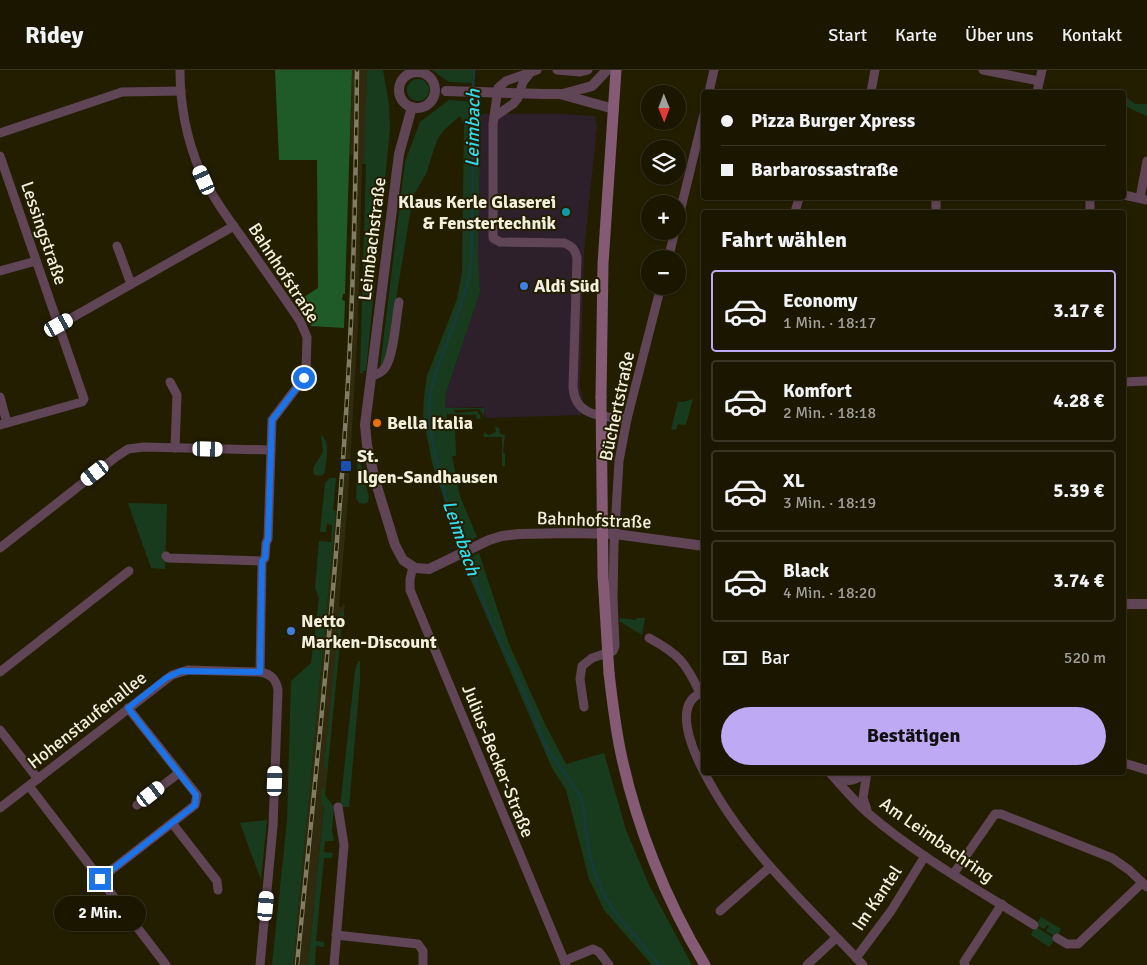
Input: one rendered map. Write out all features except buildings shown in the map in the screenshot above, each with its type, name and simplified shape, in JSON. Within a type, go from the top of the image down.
[{"type":"main road","points":[[616,70],[604,264],[601,397],[602,576],[609,674],[620,748],[627,780],[646,845],[684,928],[705,965]]},
{"type":"street","name":"Bahnhofstraße","points":[[180,70],[180,91],[187,129],[197,162],[209,189],[300,321],[307,337],[306,375],[272,420],[268,539],[265,558],[262,561],[260,672]]},
{"type":"street","points":[[557,70],[580,72],[588,70]]},
{"type":"street","points":[[441,91],[426,74],[417,72],[405,73],[400,93],[404,102],[412,107],[422,108],[428,105],[441,91],[560,94],[592,86],[607,70]]},
{"type":"street","points":[[709,90],[714,70]]},
{"type":"street","points":[[871,90],[876,70]]},
{"type":"street","points":[[983,70],[1039,81]]},
{"type":"street","points":[[1037,90],[1042,70]]},
{"type":"street","points":[[494,117],[513,104],[518,98],[523,82],[534,71]]},
{"type":"street","points":[[534,71],[502,83],[498,88],[494,117],[493,238],[500,242],[564,243],[572,246],[577,258],[574,395],[577,403],[586,411],[627,419]]},
{"type":"street","points":[[0,133],[122,92],[180,91]]},
{"type":"street","points":[[560,94],[614,109]]},
{"type":"street","name":"Leimbachstraße","points":[[412,107],[399,154],[365,425],[367,445],[375,480],[397,549],[406,563],[413,568]]},
{"type":"street","points":[[684,195],[701,126]]},
{"type":"street","name":"Lessingstraße","points":[[0,156],[84,396],[84,400],[80,403],[4,424]]},
{"type":"street","points":[[1126,195],[1144,199],[1147,161]]},
{"type":"street","points":[[59,325],[234,226]]},
{"type":"street","points":[[117,246],[131,284]]},
{"type":"street","points":[[0,271],[36,261]]},
{"type":"street","name":"Büchertstraße","points":[[584,707],[580,680],[582,666],[592,658],[613,651],[615,646],[613,599],[620,462],[627,419],[660,295]]},
{"type":"street","name":"Leimbachstraße","points":[[372,376],[381,373],[387,364],[391,353],[399,302]]},
{"type":"street","points":[[1126,382],[1147,381]]},
{"type":"street","points":[[170,382],[177,395],[175,448]]},
{"type":"street","points":[[0,397],[4,424]]},
{"type":"street","points":[[0,548],[125,451],[138,447],[271,450]]},
{"type":"street","name":"Bahnhofstraße","points":[[413,568],[429,569],[473,547],[502,536],[519,534],[615,534],[701,546]]},
{"type":"street","points":[[166,556],[168,558],[262,561]]},
{"type":"street","name":"Julius-Becker-Straße","points":[[413,568],[410,590],[565,963]]},
{"type":"street","points":[[0,672],[129,571]]},
{"type":"street","points":[[1126,604],[1147,604]]},
{"type":"street","points":[[649,638],[680,658],[701,691]]},
{"type":"street","name":"Hohenstaufenallee","points":[[0,808],[166,678],[181,671],[260,672]]},
{"type":"street","points":[[260,672],[266,673],[274,679],[278,690],[274,818],[260,965]]},
{"type":"street","points":[[701,694],[692,700],[687,709],[686,720],[689,737],[701,765]]},
{"type":"street","points":[[100,879],[195,805],[196,800],[196,795],[128,708]]},
{"type":"street","points":[[0,730],[38,779]]},
{"type":"street","points":[[1126,764],[1147,770]]},
{"type":"street","points":[[138,805],[179,773]]},
{"type":"street","points":[[706,775],[737,825],[770,867],[863,965]]},
{"type":"street","points":[[832,775],[845,781],[854,780],[862,775]]},
{"type":"street","name":"Am Leimbachring","points":[[832,775],[868,813],[925,856],[1034,925]]},
{"type":"street","points":[[866,775],[863,798],[868,813]]},
{"type":"street","points":[[29,786],[166,965]]},
{"type":"street","points":[[334,965],[344,844],[338,807]]},
{"type":"street","points":[[954,873],[995,814],[1001,814],[1112,858],[1145,885],[1078,944],[1067,944],[1057,938]]},
{"type":"street","points":[[172,823],[217,881],[218,890]]},
{"type":"street","name":"Im Kantel","points":[[856,958],[891,911],[925,856]]},
{"type":"street","points":[[720,911],[770,867]]},
{"type":"street","points":[[964,965],[964,962],[1002,904]]},
{"type":"street","points":[[336,935],[418,944],[423,951],[423,965]]},
{"type":"street","points":[[807,965],[836,938]]},
{"type":"street","points":[[565,963],[593,949],[598,951],[609,965]]},
{"type":"shaded area","points":[[352,70],[367,70],[365,152],[364,164],[362,164],[358,325],[348,499],[339,607],[345,604],[308,965],[293,965],[342,441],[347,358],[353,155],[350,155]]},
{"type":"shaded area","points":[[481,114],[595,116],[597,126],[584,251],[580,387],[583,400],[581,415],[486,418],[482,407],[445,408],[446,393],[480,292],[478,251]]},
{"type":"green space","points":[[275,70],[352,70],[345,294],[343,294],[342,300],[345,301],[344,328],[311,326],[295,303],[318,288],[317,160],[279,160]]},
{"type":"green space","points":[[367,70],[383,70],[389,104],[390,129],[366,371],[363,371],[363,374],[360,373]]},
{"type":"green space","points":[[432,70],[473,70],[472,83],[449,82]]},
{"type":"green space","points":[[414,79],[422,79],[429,86],[429,94],[422,101],[414,101],[407,94],[407,86]]},
{"type":"green space","points":[[1126,97],[1135,104],[1147,104],[1147,116],[1126,105]]},
{"type":"green space","points":[[449,100],[476,102],[481,114],[478,251],[480,292],[446,393],[445,408],[484,408],[484,418],[479,409],[454,410],[455,413],[477,411],[481,419],[477,419],[476,415],[447,414],[447,425],[455,428],[456,456],[452,456],[460,496],[477,537],[468,542],[472,557],[479,553],[509,644],[545,724],[566,764],[604,753],[626,830],[649,885],[692,965],[652,965],[604,910],[589,879],[566,790],[552,768],[470,578],[432,463],[423,415],[427,376],[457,299],[462,273],[464,125],[460,116],[444,130],[437,140],[426,174],[413,196],[387,354],[384,364],[380,368],[405,162],[420,122]]},
{"type":"green space","points":[[693,399],[686,424],[678,424],[676,430],[671,429],[678,402]]},
{"type":"green space","points":[[495,426],[499,428],[500,434],[505,435],[503,452],[505,454],[505,466],[502,466],[502,437],[484,437],[484,432],[489,435],[496,432]]},
{"type":"green space","points":[[321,435],[326,442],[327,452],[325,471],[323,475],[319,476],[314,474],[313,468],[323,452]]},
{"type":"green space","points":[[358,457],[369,497],[368,502],[365,504],[359,503],[356,498]]},
{"type":"green space","points":[[330,478],[336,478],[333,510],[336,511],[293,965],[272,965],[287,821],[291,681],[311,663],[319,598],[315,588],[319,541],[331,542],[332,525],[327,524],[326,532],[320,532],[325,483]]},
{"type":"green space","points":[[128,503],[167,504],[165,569],[151,568]]},
{"type":"green space","points":[[344,611],[344,618],[340,619],[340,622],[342,622],[325,795],[334,807],[332,831],[334,841],[325,841],[324,852],[333,853],[332,858],[324,858],[316,941],[324,942],[324,947],[316,946],[315,965],[308,965],[324,806],[321,805],[322,789],[325,789],[327,769],[324,767],[340,612]]},
{"type":"green space","points":[[620,618],[636,620],[637,618],[645,618],[642,635],[619,621]]},
{"type":"green space","points":[[358,661],[360,661],[360,681],[349,807],[340,807],[355,670]]},
{"type":"green space","points":[[267,820],[261,880],[240,823]]},
{"type":"green space","points":[[1041,917],[1061,929],[1057,937],[1046,931],[1049,926],[1047,925],[1044,929],[1036,925]]},
{"type":"green space","points":[[1035,926],[1055,939],[1049,947],[1031,935]]},
{"type":"waterway","name":"Leimbach","points":[[473,88],[474,70]]},
{"type":"waterway","name":"Leimbach","points":[[464,549],[438,469],[430,424],[430,404],[436,373],[462,304],[470,268],[472,246],[473,94]]},
{"type":"waterway","name":"Leimbach","points":[[466,555],[493,626],[516,673],[547,748],[579,794],[583,805],[587,841],[593,867],[603,894],[616,914],[660,965]]},
{"type":"railway","points":[[297,965],[326,673],[343,454],[353,265],[357,70]]},
{"type":"place","name":"Klaus Kerle Glaserei & Fenstertechnik","points":[[566,212]]},
{"type":"place","name":"Aldi Süd","points":[[524,286]]},
{"type":"place","name":"Bella Italia","points":[[377,423]]},
{"type":"place","name":"St. Ilgen-Sandhausen","points":[[346,466]]},
{"type":"place","name":"Netto Marken-Discount","points":[[291,631]]},
{"type":"route","points":[[100,879],[195,805],[196,795],[128,708],[166,678],[184,670],[260,672],[262,561],[265,558],[268,539],[272,420],[304,378]]}]
